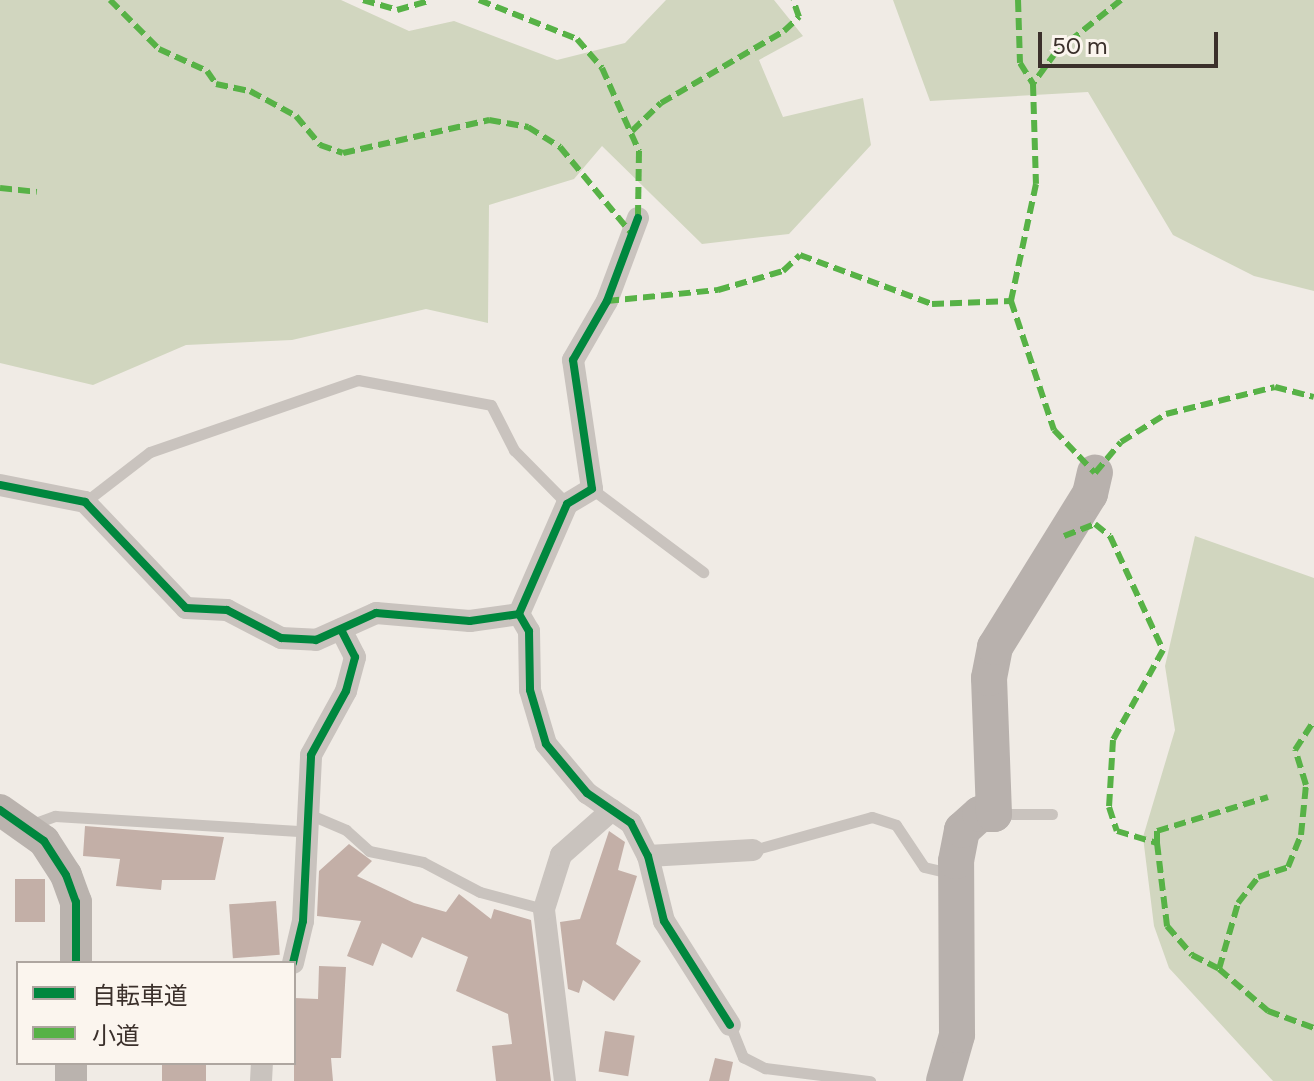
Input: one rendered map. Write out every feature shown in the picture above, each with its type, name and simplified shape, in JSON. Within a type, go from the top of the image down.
[{"type":"main road","points":[[944,1081],[957,1035],[956,873],[962,830],[980,814],[994,814],[989,678],[995,647],[1095,473]]},
{"type":"street","points":[[519,614],[567,504],[592,489],[573,360],[607,301],[638,218]]},
{"type":"street","points":[[0,485],[85,502],[186,608],[227,610],[281,638],[316,640],[376,613],[470,621],[519,614]]},
{"type":"street","points":[[519,614],[529,631],[530,690],[546,744],[612,810],[631,823],[648,856],[664,921],[730,1025]]},
{"type":"street","points":[[293,961],[303,921],[311,755],[346,691],[355,657],[341,629]]},
{"type":"street","points":[[565,1081],[544,909],[561,855],[612,810]]},
{"type":"street","points":[[12,819],[44,841],[66,875],[76,902],[76,961]]},
{"type":"street","points":[[648,856],[753,850]]},
{"type":"lane","points":[[85,502],[150,452],[358,380],[491,405],[514,450],[567,504]]},
{"type":"lane","points":[[592,489],[703,572]]},
{"type":"lane","points":[[994,814],[1052,814]]},
{"type":"lane","points":[[12,819],[55,816],[307,823],[346,830],[369,851],[423,862],[480,892],[544,909]]},
{"type":"lane","points":[[753,850],[872,817],[896,825],[924,867],[956,873]]},
{"type":"lane","points":[[730,1025],[743,1057],[765,1068],[870,1081]]},
{"type":"green space","points":[[0,0],[341,0],[409,31],[454,21],[557,60],[625,43],[666,0],[774,0],[803,36],[759,60],[783,117],[863,98],[871,145],[789,234],[702,244],[602,146],[574,179],[489,205],[488,323],[426,309],[292,340],[186,345],[93,385],[0,363]]},
{"type":"green space","points":[[893,0],[1314,0],[1314,291],[1254,276],[1173,235],[1088,92],[930,101]]},
{"type":"green space","points":[[1195,536],[1314,578],[1314,1081],[1273,1081],[1169,968],[1154,926],[1143,837],[1175,730],[1165,666]]},
{"type":"building","points":[[85,826],[224,837],[215,880],[162,880],[161,890],[116,886],[120,859],[83,856]]},
{"type":"building","points":[[609,831],[625,842],[618,870],[637,876],[616,944],[641,961],[614,1001],[583,980],[579,993],[568,989],[560,922],[580,919]]},
{"type":"building","points":[[349,844],[372,861],[357,876],[414,903],[446,912],[459,894],[491,919],[494,909],[531,920],[551,1081],[496,1081],[492,1046],[512,1044],[508,1014],[456,991],[468,957],[422,937],[412,958],[382,943],[373,966],[347,956],[361,921],[317,916],[319,871]]},
{"type":"building","points":[[15,879],[45,879],[45,922],[15,922]]},
{"type":"building","points":[[276,901],[280,955],[233,958],[229,904]]},
{"type":"building","points":[[319,966],[346,967],[341,1058],[331,1058],[333,1081],[294,1081],[296,998],[318,999]]},
{"type":"building","points":[[605,1031],[635,1036],[628,1076],[599,1071]]},
{"type":"building","points":[[715,1058],[733,1062],[729,1081],[709,1081]]},
{"type":"building","points":[[162,1065],[206,1065],[206,1081],[162,1081]]},
{"type":"marked path","points":[[110,0],[159,49],[207,71],[216,84],[250,91],[296,116],[320,145],[343,153],[489,120],[528,127],[560,147],[632,234]]},
{"type":"marked path","points":[[363,0],[397,10],[431,0]]},
{"type":"marked path","points":[[479,0],[577,39],[602,68],[639,151],[638,218]]},
{"type":"marked path","points":[[632,131],[661,103],[784,31],[799,17],[793,0]]},
{"type":"marked path","points":[[1018,0],[1020,63],[1033,84]]},
{"type":"marked path","points":[[1121,0],[1056,52],[1033,84],[1036,184],[1011,301],[1054,430],[1095,473],[1121,442],[1166,414],[1275,387],[1314,397]]},
{"type":"marked path","points":[[0,188],[37,192]]},
{"type":"marked path","points":[[607,301],[718,290],[783,271],[800,255],[932,304],[1011,301]]},
{"type":"marked path","points":[[1064,536],[1095,524],[1110,536],[1163,650],[1113,740],[1109,807],[1117,831],[1157,843],[1167,926],[1192,955],[1219,969],[1238,903],[1258,877],[1288,867],[1301,835],[1306,785],[1295,750],[1314,721]]},
{"type":"marked path","points":[[1157,843],[1157,831],[1268,797]]},
{"type":"marked path","points":[[1219,969],[1268,1011],[1314,1028]]},
{"type":"cycle path","points":[[638,218],[607,301],[573,360],[592,489],[567,504],[519,614],[529,631],[530,690],[546,744],[587,793],[631,823],[648,856],[664,921],[730,1025]]},
{"type":"cycle path","points":[[0,485],[85,502],[186,608],[227,610],[281,638],[316,640],[376,613],[470,621],[519,614]]},
{"type":"cycle path","points":[[293,961],[303,921],[311,755],[346,691],[355,657],[341,629]]},
{"type":"cycle path","points":[[0,810],[44,841],[66,875],[76,902],[76,961]]}]
